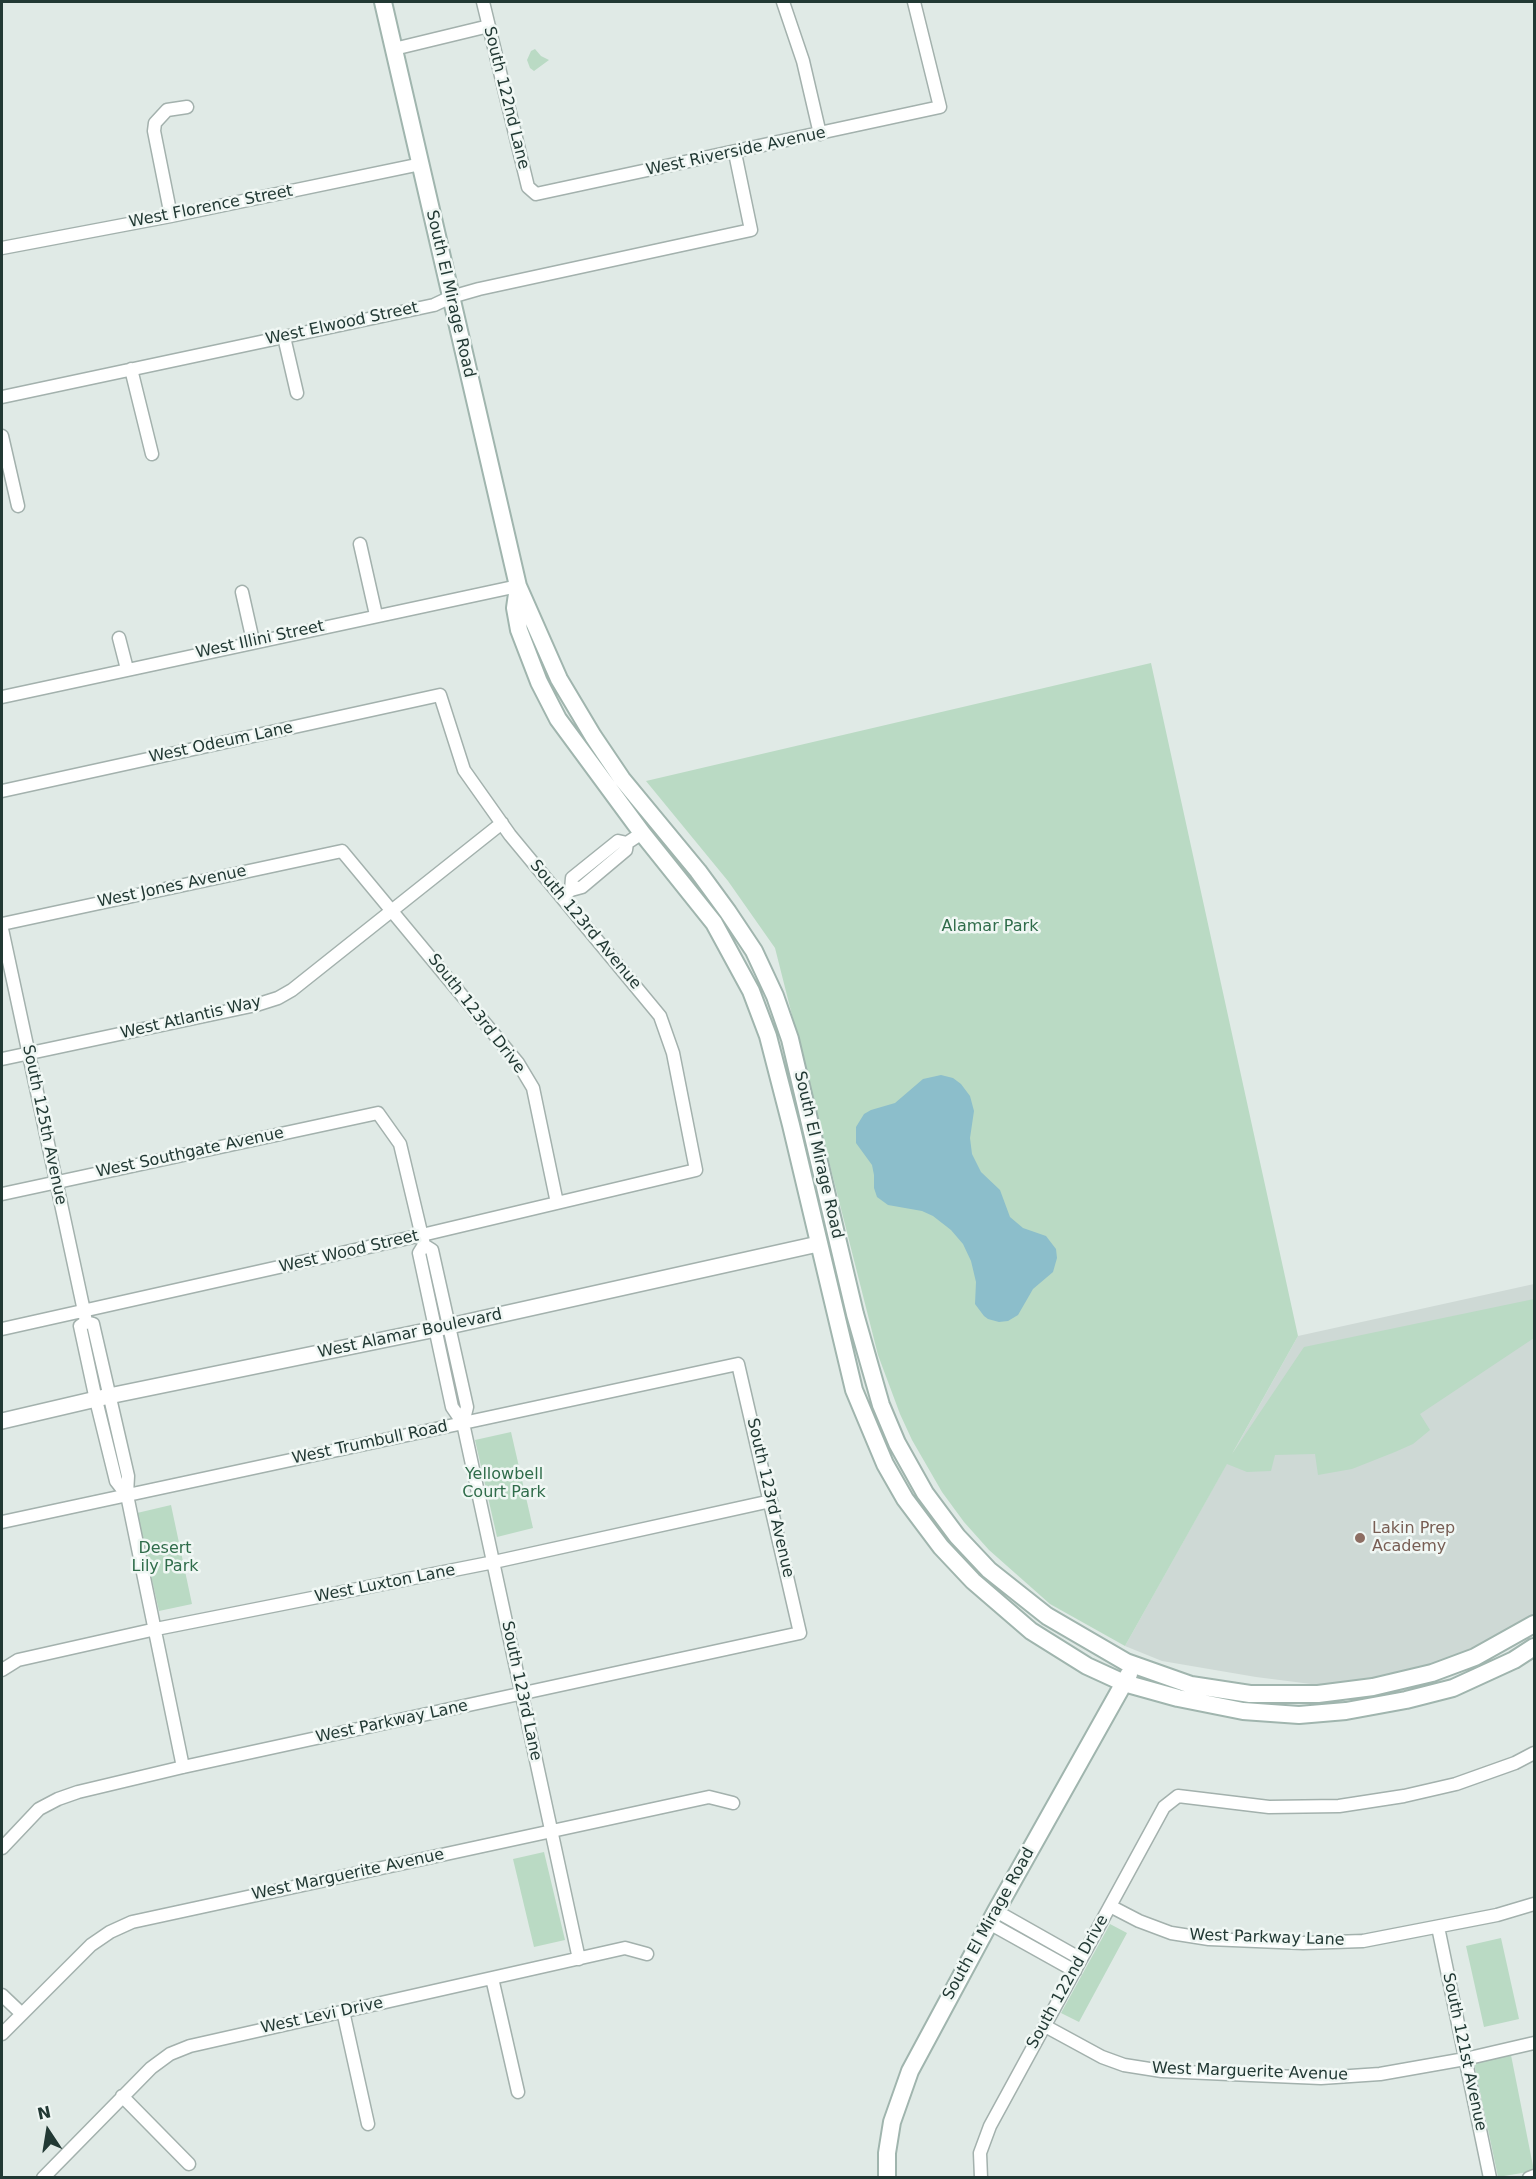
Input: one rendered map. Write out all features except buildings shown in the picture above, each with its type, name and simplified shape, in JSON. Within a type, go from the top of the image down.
[{"type":"main road","name":"South El Mirage Road","points":[[383,2],[518,586],[559,679],[593,736],[622,779],[728,912],[754,951],[775,996],[790,1039],[855,1314],[881,1405],[897,1443],[925,1493],[957,1536],[989,1570],[1015,1593],[1047,1616],[1134,1665],[910,2071],[892,2122],[887,2153],[887,2178]]},
{"type":"main road","name":"South El Mirage Road","points":[[518,586],[515,608],[519,630],[539,682],[558,719],[642,832],[714,923],[751,990],[771,1047],[854,1390],[885,1464],[905,1499],[941,1547],[973,1581],[1031,1631],[1087,1666],[1125,1683]]},
{"type":"main road","points":[[1134,1665],[1191,1684],[1250,1694],[1318,1694],[1373,1687],[1432,1673],[1475,1657],[1534,1624]]},
{"type":"main road","points":[[1125,1683],[1178,1698],[1243,1711],[1299,1715],[1346,1711],[1406,1700],[1453,1688],[1514,1660],[1534,1647]]},
{"type":"street","name":"South 122nd Lane","points":[[483,2],[528,187],[532,193]]},
{"type":"street","points":[[783,2],[803,61],[820,134]]},
{"type":"street","name":"West Riverside Avenue","points":[[532,193],[539,194],[735,153],[940,107],[914,2]]},
{"type":"street","points":[[394,50],[489,26]]},
{"type":"street","points":[[171,216],[153,131],[155,123],[167,110],[187,107]]},
{"type":"street","name":"West Elwood Street","points":[[2,397],[434,304],[451,297],[751,230],[735,153]]},
{"type":"street","name":"West Florence Street","points":[[2,248],[171,216],[421,164]]},
{"type":"street","points":[[284,337],[297,393]]},
{"type":"street","points":[[131,369],[152,454]]},
{"type":"street","points":[[2,435],[18,506]]},
{"type":"street","points":[[360,544],[376,615]]},
{"type":"street","name":"West Illini Street","points":[[2,697],[253,641],[518,586]]},
{"type":"street","points":[[242,592],[253,641]]},
{"type":"street","points":[[119,638],[127,669]]},
{"type":"street","name":"West Odeum Lane","points":[[2,791],[440,695]]},
{"type":"street","name":"South 123rd Avenue","points":[[440,695],[464,770],[502,824],[567,893],[660,1016],[673,1053],[696,1170]]},
{"type":"street","name":"West Atlantis Way","points":[[2,1059],[256,1005],[278,998],[292,990],[502,824]]},
{"type":"street","points":[[567,893],[572,878],[618,841],[627,843],[642,832]]},
{"type":"street","name":"South 123rd Drive","points":[[342,851],[518,1063],[533,1088],[558,1203]]},
{"type":"street","name":"West Jones Avenue","points":[[2,924],[342,851]]},
{"type":"street","name":"South 125th Avenue","points":[[2,929],[85,1316],[93,1324],[102,1398],[128,1476],[127,1495],[183,1767]]},
{"type":"street","name":"West Southgate Avenue","points":[[2,1194],[378,1113]]},
{"type":"street","name":"South 123rd Lane","points":[[378,1113],[400,1144],[423,1240],[432,1250],[443,1327],[467,1407],[463,1423],[579,1959]]},
{"type":"street","name":"West Wood Street","points":[[2,1329],[85,1316],[423,1240],[558,1203],[696,1170]]},
{"type":"street","name":"West Alamar Boulevard","points":[[2,1421],[818,1244]]},
{"type":"street","name":"South 123rd Avenue","points":[[738,1364],[800,1633]]},
{"type":"street","name":"West Trumbull Road","points":[[2,1522],[738,1364]]},
{"type":"street","name":"West Luxton Lane","points":[[2,1670],[18,1660],[156,1629],[494,1562],[771,1501]]},
{"type":"street","name":"West Parkway Lane","points":[[2,1848],[39,1809],[58,1799],[183,1767],[800,1633]]},
{"type":"street","name":"South 122nd Drive","points":[[981,2178],[980,2153],[990,2126],[1164,1807],[1178,1796],[1269,1807],[1339,1806],[1404,1796],[1456,1784],[1515,1763],[1534,1753]]},
{"type":"street","name":"West Marguerite Avenue","points":[[2,2034],[91,1944],[132,1922],[709,1797],[733,1803]]},
{"type":"street","name":"West Parkway Lane","points":[[1110,1906],[1139,1921],[1171,1933],[1209,1939],[1303,1943],[1363,1941],[1497,1915],[1534,1904]]},
{"type":"street","points":[[993,1917],[1082,1959]]},
{"type":"street","points":[[993,1917],[1075,1971]]},
{"type":"street","name":"South 121st Avenue","points":[[1438,1927],[1490,2178]]},
{"type":"street","name":"West Levi Drive","points":[[44,2178],[151,2068],[170,2054],[180,2050],[211,2040],[625,1948],[647,1954]]},
{"type":"street","points":[[492,1978],[518,2092]]},
{"type":"street","points":[[2,1995],[22,2014]]},
{"type":"street","points":[[343,2011],[368,2124]]},
{"type":"street","name":"West Marguerite Avenue","points":[[1045,2026],[1102,2057],[1124,2065],[1162,2071],[1321,2078],[1380,2074],[1466,2059],[1534,2043]]},
{"type":"street","points":[[123,2096],[189,2164]]},
{"type":"street","points":[[1529,2178],[1534,2176]]},
{"type":"shaded area","name":"Lakin Prep Academy","points":[[1534,1284],[1534,1613],[1503,1633],[1445,1661],[1379,1679],[1319,1685],[1162,1661],[1125,1646],[1298,1336]]},
{"type":"green space","points":[[535,49],[549,60],[534,71],[527,60],[531,51]]},
{"type":"green space","name":"Alamar Park","points":[[1151,663],[1298,1336],[1232,1454],[1304,1347],[1534,1299],[1534,1338],[1420,1414],[1430,1430],[1413,1444],[1395,1452],[1352,1469],[1318,1475],[1315,1454],[1275,1455],[1271,1471],[1247,1472],[1227,1464],[1125,1646],[1050,1604],[989,1550],[942,1492],[912,1440],[878,1355],[775,948],[728,881],[646,781]]},
{"type":"green space","name":"Yellowbell Court Park","points":[[511,1432],[533,1528],[497,1537],[475,1440]]},
{"type":"green space","name":"Desert Lily Park","points":[[171,1505],[192,1604],[159,1611],[137,1513]]},
{"type":"green space","points":[[544,1852],[565,1940],[534,1947],[513,1859]]},
{"type":"green space","points":[[1110,1924],[1127,1933],[1079,2022],[1061,2013]]},
{"type":"green space","points":[[1501,1938],[1519,2019],[1484,2027],[1466,1946]]},
{"type":"green space","points":[[1511,2055],[1534,2171],[1498,2177],[1474,2063]]},
{"type":"water","points":[[941,1075],[953,1078],[970,1096],[974,1111],[970,1138],[972,1154],[981,1172],[1000,1190],[1010,1217],[1023,1228],[1046,1236],[1056,1249],[1057,1258],[1053,1272],[1033,1289],[1018,1315],[1008,1321],[999,1322],[988,1319],[975,1304],[976,1282],[971,1261],[963,1244],[951,1230],[933,1216],[922,1211],[888,1205],[877,1197],[872,1165],[856,1143],[856,1127],[864,1114],[895,1103],[923,1079]]},
{"type":"place","name":"Lakin Prep Academy","points":[[1360,1538]]}]
